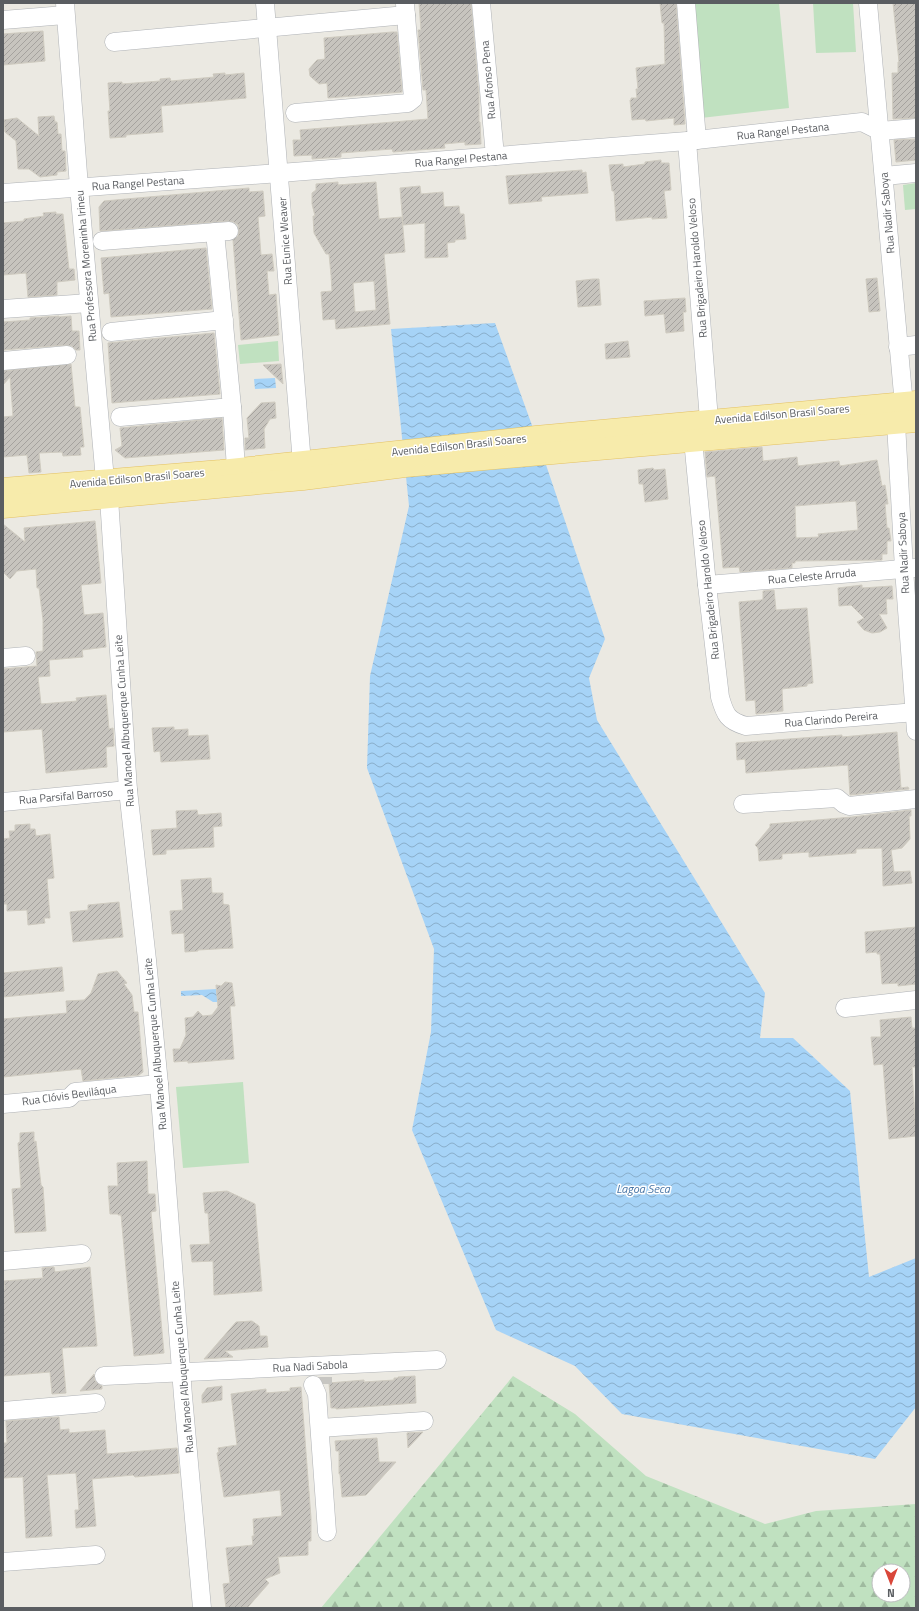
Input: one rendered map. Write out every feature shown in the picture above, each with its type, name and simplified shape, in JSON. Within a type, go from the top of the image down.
[{"type":"main road","name":"Avenida Edilson Brasil Soares","points":[[3,508],[107,489],[226,475],[302,470],[404,458],[539,445],[709,420],[908,414]]},
{"type":"main road","name":"Avenida Edilson Brasil Soares","points":[[539,445],[693,440],[908,414]]},
{"type":"main road","name":"Avenida Edilson Brasil Soares","points":[[3,489],[107,489]]},
{"type":"street","name":"Rua Eunice Weaver","points":[[265,3],[280,173],[302,470]]},
{"type":"street","name":"Rua Afonso Pena","points":[[481,3],[495,156]]},
{"type":"street","name":"Rua Brigadeiro Haroldo Veloso","points":[[686,3],[692,140],[709,420]]},
{"type":"street","name":"Rua Nadir Saboya","points":[[868,3],[898,347],[908,414],[910,568],[916,732]]},
{"type":"street","points":[[3,20],[65,9]]},
{"type":"street","name":"Rua Professora Moreninha Irineu","points":[[65,9],[79,187],[107,489]]},
{"type":"street","points":[[114,42],[268,27],[406,9],[413,99],[411,101],[408,103],[295,113]]},
{"type":"street","name":"Rua Rangel Pestana","points":[[3,194],[692,140],[862,122],[880,131]]},
{"type":"street","points":[[880,131],[916,128]]},
{"type":"street","points":[[884,176],[916,173]]},
{"type":"street","points":[[102,241],[222,232],[224,320],[232,406],[226,475]]},
{"type":"street","points":[[3,309],[90,304]]},
{"type":"street","points":[[110,332],[224,320]]},
{"type":"street","points":[[898,347],[916,346]]},
{"type":"street","points":[[3,362],[67,355]]},
{"type":"street","points":[[120,417],[232,406]]},
{"type":"street","name":"Rua Brigadeiro Haroldo Veloso","points":[[693,440],[707,585],[722,703],[729,719],[746,726]]},
{"type":"street","name":"Rua Manoel Albuquerque Cunha Leite","points":[[107,489],[128,790],[159,1084],[202,1608]]},
{"type":"street","name":"Rua Celeste Arruda","points":[[707,585],[910,568]]},
{"type":"street","points":[[3,658],[26,656]]},
{"type":"street","name":"Rua Clarindo Pereira","points":[[746,726],[915,712]]},
{"type":"street","name":"Rua Parsifal Barroso","points":[[3,802],[128,790]]},
{"type":"street","points":[[743,804],[837,798],[849,806],[916,799]]},
{"type":"street","points":[[845,1008],[916,1000]]},
{"type":"street","name":"Rua Clóvis Beviláqua","points":[[3,1104],[69,1098],[75,1092],[159,1084]]},
{"type":"street","points":[[3,1261],[82,1254]]},
{"type":"street","name":"Rua Nadi Sabola","points":[[104,1376],[182,1372],[317,1379],[437,1360]]},
{"type":"street","points":[[317,1379],[327,1532]]},
{"type":"street","points":[[3,1411],[96,1403]]},
{"type":"street","points":[[320,1428],[424,1421]]},
{"type":"street","points":[[3,1562],[96,1554]]},
{"type":"green space","points":[[692,3],[779,3],[789,108],[701,118]]},
{"type":"green space","points":[[813,3],[853,3],[856,52],[816,53]]},
{"type":"green space","points":[[916,183],[916,209],[905,210],[903,185]]},
{"type":"green space","points":[[278,341],[279,361],[240,364],[238,345]]},
{"type":"green space","points":[[243,1082],[249,1163],[183,1168],[176,1087]]},
{"type":"green space","points":[[513,1376],[575,1414],[646,1476],[765,1524],[816,1511],[916,1504],[916,1608],[321,1608]]},
{"type":"water","name":"Lagoa Seca","points":[[495,323],[542,453],[605,639],[589,678],[597,720],[765,993],[760,1038],[793,1038],[850,1091],[869,1277],[916,1258],[916,1407],[875,1459],[622,1414],[575,1366],[496,1330],[412,1130],[431,1032],[434,949],[367,768],[370,676],[409,506],[391,329]]},
{"type":"water","points":[[275,378],[276,388],[255,389],[254,379]]},
{"type":"water","points":[[216,989],[218,1002],[213,1002],[202,995],[181,996],[181,991]]},
{"type":"building","points":[[419,3],[471,3],[479,96],[481,144],[465,145],[465,142],[444,144],[445,148],[393,152],[392,149],[341,153],[341,157],[312,159],[312,155],[294,156],[293,140],[301,140],[300,130],[428,119],[426,90],[423,90],[418,30],[421,30]]},
{"type":"building","points":[[660,3],[676,3],[685,124],[674,125],[674,118],[646,121],[645,119],[632,120],[630,100],[631,98],[637,98],[636,89],[638,89],[636,68],[665,64],[664,23],[662,23]]},
{"type":"building","points":[[893,3],[916,3],[916,118],[893,119],[892,73],[898,73],[899,62]]},
{"type":"building","points":[[43,31],[45,61],[3,65],[3,34]]},
{"type":"building","points":[[397,32],[402,92],[328,98],[327,83],[319,84],[310,76],[309,69],[317,60],[325,59],[324,38]]},
{"type":"building","points":[[225,73],[225,75],[244,73],[246,98],[161,106],[163,132],[110,138],[108,83],[122,82],[122,84],[160,81],[160,79],[170,78],[171,81],[214,77],[213,74]]},
{"type":"building","points":[[54,116],[55,122],[57,122],[58,134],[61,134],[62,151],[65,151],[66,171],[57,172],[57,175],[40,177],[29,169],[18,169],[16,141],[5,132],[4,120],[17,118],[39,136],[38,117]]},
{"type":"building","points":[[916,139],[916,160],[896,162],[894,140]]},
{"type":"building","points":[[661,160],[661,163],[669,163],[671,190],[664,191],[667,218],[652,219],[652,217],[616,221],[614,191],[612,191],[609,165],[623,164],[623,167]]},
{"type":"building","points":[[582,170],[582,173],[586,172],[588,193],[541,197],[542,201],[509,204],[506,176]]},
{"type":"building","points":[[338,182],[338,185],[376,182],[379,219],[402,217],[405,252],[384,254],[390,324],[336,329],[335,319],[323,320],[321,292],[332,291],[329,254],[326,254],[314,233],[313,216],[315,216],[312,204],[312,193],[316,190],[316,184]],"holes":[[[374,281],[376,310],[355,312],[353,283]]]},
{"type":"building","points":[[420,186],[421,194],[443,192],[444,207],[459,206],[460,214],[464,214],[466,239],[455,240],[455,242],[447,243],[448,257],[425,258],[425,223],[403,225],[400,188]]},
{"type":"building","points":[[249,188],[249,192],[263,191],[265,216],[258,217],[261,255],[272,254],[274,271],[267,271],[269,295],[276,294],[279,335],[241,340],[233,240],[238,236],[239,231],[238,225],[234,222],[228,221],[100,231],[99,207],[104,201]]},
{"type":"building","points":[[56,212],[56,214],[63,214],[69,269],[74,269],[75,280],[57,282],[57,295],[28,297],[26,273],[3,275],[3,223],[24,221],[24,219],[44,216],[43,213]]},
{"type":"building","points":[[206,248],[212,309],[111,317],[109,293],[104,294],[101,258]]},
{"type":"building","points":[[877,278],[880,311],[869,312],[866,279]]},
{"type":"building","points":[[599,279],[601,305],[578,307],[576,281]]},
{"type":"building","points":[[685,298],[686,312],[683,312],[684,331],[666,333],[664,314],[645,316],[644,301]]},
{"type":"building","points":[[71,316],[72,331],[79,331],[80,350],[76,350],[72,346],[66,345],[3,350],[3,322]]},
{"type":"building","points":[[214,333],[220,394],[112,403],[108,343]]},
{"type":"building","points":[[628,341],[630,357],[606,359],[605,344]]},
{"type":"building","points":[[71,364],[75,407],[80,407],[84,447],[80,447],[81,455],[63,456],[62,452],[39,453],[41,472],[29,473],[27,455],[3,457],[3,417],[13,416],[10,377],[3,385],[3,371]]},
{"type":"building","points":[[281,364],[283,384],[263,365]]},
{"type":"building","points":[[275,402],[276,418],[270,419],[264,429],[265,448],[245,450],[245,438],[249,438],[247,418],[261,403]]},
{"type":"building","points":[[222,418],[224,450],[125,458],[115,450],[122,446],[120,428]]},
{"type":"building","points":[[762,447],[763,461],[797,457],[798,466],[839,461],[840,466],[877,460],[882,486],[885,485],[888,504],[885,504],[887,528],[889,528],[891,541],[887,541],[887,554],[882,554],[882,560],[795,561],[795,563],[792,563],[792,568],[740,572],[739,567],[723,568],[715,476],[707,477],[705,452]],"holes":[[[856,501],[858,530],[818,534],[819,537],[796,538],[795,506]]]},
{"type":"building","points":[[653,468],[654,470],[665,469],[668,499],[645,502],[643,484],[639,484],[638,470]]},
{"type":"building","points":[[95,521],[101,583],[81,585],[84,615],[103,613],[106,647],[82,650],[83,657],[49,660],[50,676],[38,677],[41,704],[77,701],[76,698],[106,695],[109,729],[113,728],[114,746],[106,747],[107,767],[46,773],[42,729],[3,732],[3,669],[37,666],[36,652],[43,651],[43,620],[39,588],[37,588],[36,569],[17,571],[10,579],[3,572],[3,524],[25,542],[24,528]]},
{"type":"building","points":[[862,585],[862,588],[892,586],[893,599],[886,599],[887,614],[879,614],[887,628],[880,632],[872,633],[864,630],[857,622],[864,618],[851,605],[839,606],[838,588]]},
{"type":"building","points":[[774,590],[776,610],[807,608],[813,683],[807,684],[807,686],[782,689],[783,711],[756,714],[755,700],[746,701],[739,602],[761,600],[763,599],[763,591]]},
{"type":"building","points":[[174,727],[174,730],[188,729],[188,736],[208,735],[210,759],[161,762],[160,751],[154,752],[152,728]]},
{"type":"building","points":[[897,732],[901,788],[908,787],[909,789],[850,795],[848,765],[746,773],[745,759],[737,760],[736,743],[842,735],[842,737]]},
{"type":"building","points":[[197,810],[198,815],[221,813],[222,826],[213,827],[214,847],[166,850],[166,854],[153,855],[151,830],[177,828],[176,811]]},
{"type":"building","points":[[911,810],[911,816],[909,816],[910,839],[902,848],[891,850],[894,872],[910,871],[912,883],[883,886],[882,848],[856,849],[856,853],[809,857],[809,852],[782,854],[782,859],[759,861],[758,848],[755,845],[770,827],[770,824]]},
{"type":"building","points":[[30,824],[30,829],[35,829],[36,836],[50,834],[54,878],[47,879],[50,918],[44,918],[45,923],[28,925],[27,910],[7,911],[7,904],[3,904],[3,839],[10,838],[9,831],[15,831],[15,825]]},
{"type":"building","points":[[211,878],[212,893],[223,893],[223,904],[229,905],[233,948],[185,952],[184,933],[172,934],[170,911],[183,910],[181,880]]},
{"type":"building","points":[[119,902],[123,937],[73,942],[70,912],[88,910],[88,905]]},
{"type":"building","points":[[916,927],[916,984],[898,986],[898,983],[882,984],[880,954],[877,954],[877,952],[866,953],[865,932]]},
{"type":"building","points":[[62,967],[64,991],[3,997],[3,973]]},
{"type":"building","points":[[117,971],[127,983],[124,984],[132,995],[134,1012],[138,1012],[143,1072],[139,1075],[83,1081],[81,1069],[3,1077],[3,1019],[67,1013],[66,1001],[84,1000],[91,993],[98,974]]},
{"type":"building","points":[[225,982],[232,983],[235,1006],[230,1006],[234,1059],[188,1063],[188,1061],[174,1062],[173,1049],[180,1049],[186,1035],[185,1018],[193,1017],[198,1011],[203,1016],[212,1015],[218,1007],[216,985],[221,986]]},
{"type":"building","points":[[911,1017],[912,1028],[916,1028],[916,1067],[912,1067],[916,1136],[889,1139],[883,1064],[874,1065],[871,1037],[881,1037],[880,1020]]},
{"type":"building","points":[[34,1132],[34,1142],[36,1141],[41,1185],[43,1187],[46,1231],[15,1233],[12,1189],[21,1188],[18,1143],[20,1142],[20,1133]]},
{"type":"building","points":[[147,1161],[148,1194],[155,1194],[156,1211],[151,1212],[164,1353],[134,1356],[121,1215],[110,1214],[108,1186],[118,1186],[117,1163]]},
{"type":"building","points":[[227,1191],[255,1204],[262,1291],[214,1295],[213,1261],[192,1262],[190,1245],[210,1244],[208,1213],[205,1213],[203,1193]]},
{"type":"building","points":[[54,1267],[55,1272],[90,1267],[97,1346],[62,1348],[66,1393],[52,1394],[50,1372],[3,1376],[3,1289],[5,1289],[4,1281],[43,1278],[42,1268]]},
{"type":"building","points":[[252,1321],[259,1326],[260,1336],[267,1336],[268,1347],[225,1351],[233,1357],[204,1359],[236,1322]]},
{"type":"building","points":[[94,1374],[95,1381],[102,1386],[102,1389],[80,1391]]},
{"type":"building","points":[[415,1376],[416,1403],[336,1409],[331,1408],[329,1383],[364,1380],[364,1382],[394,1380],[394,1378],[398,1377]]},
{"type":"building","points":[[222,1386],[222,1400],[202,1403],[202,1395],[207,1388]]},
{"type":"building","points":[[301,1387],[311,1518],[311,1541],[308,1541],[308,1555],[278,1557],[280,1573],[265,1579],[269,1583],[248,1607],[226,1608],[223,1584],[230,1583],[226,1548],[253,1545],[253,1519],[282,1516],[280,1490],[224,1497],[217,1453],[219,1452],[218,1448],[237,1445],[231,1394],[266,1389],[266,1393],[290,1391],[290,1388]]},
{"type":"building","points":[[59,1417],[60,1430],[69,1429],[69,1433],[105,1430],[107,1454],[177,1448],[179,1473],[92,1479],[96,1526],[76,1528],[75,1510],[79,1510],[76,1473],[47,1475],[52,1536],[26,1538],[23,1477],[3,1478],[3,1443],[7,1443],[6,1421]]},
{"type":"building","points":[[423,1432],[408,1448],[407,1433]]},
{"type":"building","points":[[377,1438],[379,1462],[396,1462],[366,1495],[342,1497],[339,1474],[339,1451],[336,1451],[335,1441]]},
{"type":"tunnel","points":[[323,1377],[323,1384]]}]
